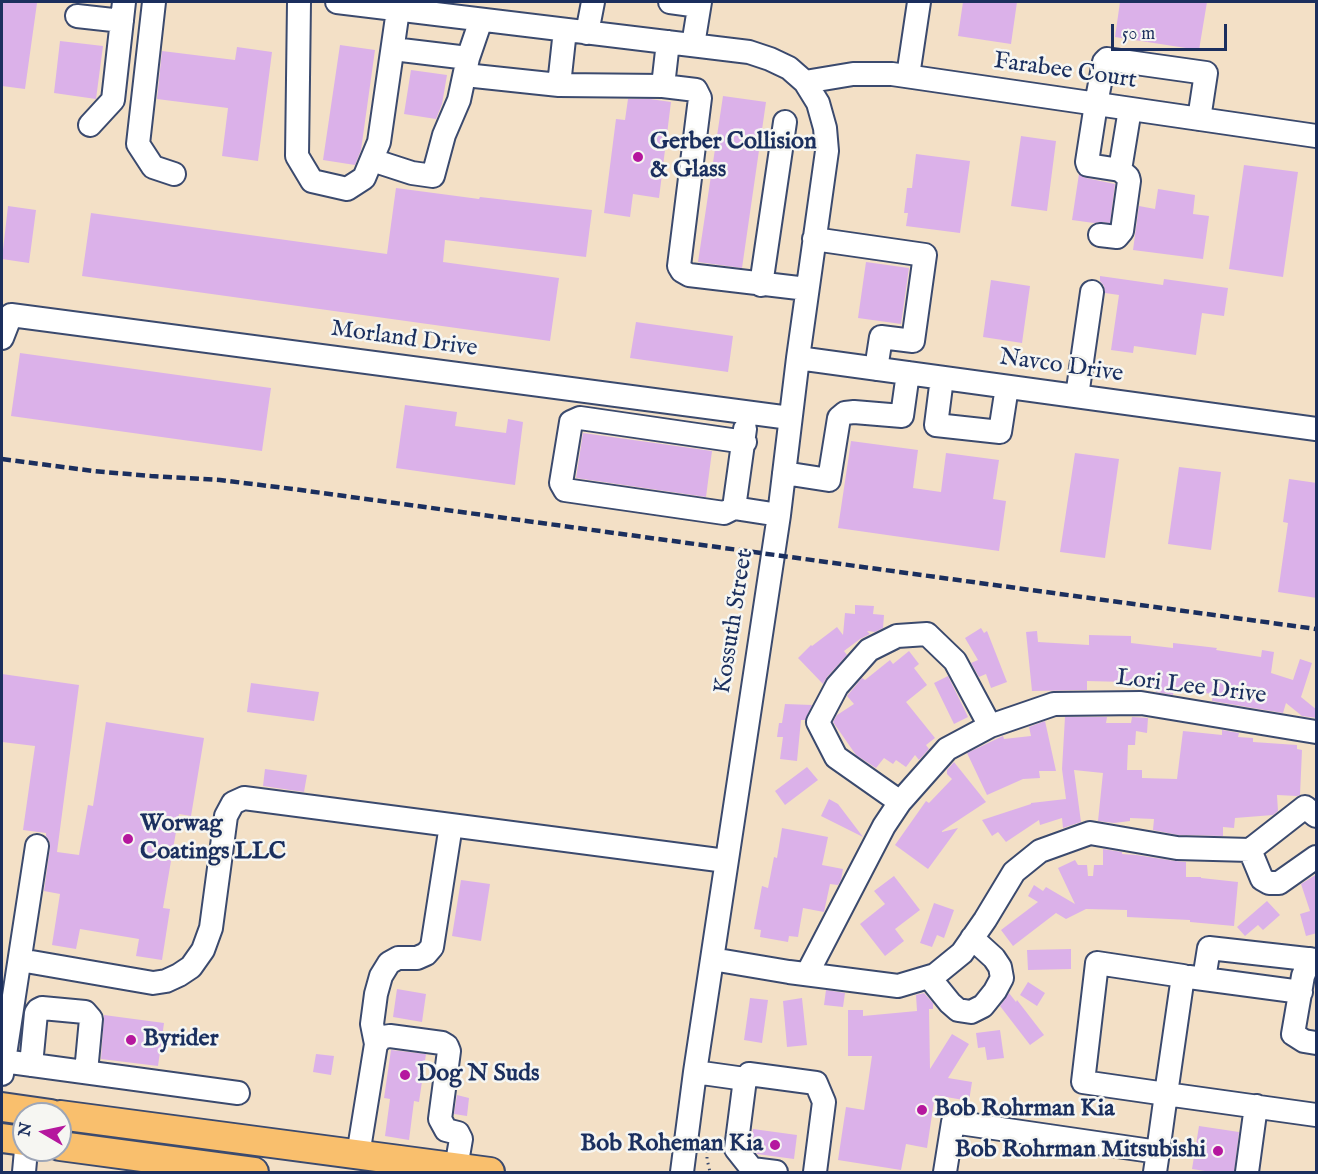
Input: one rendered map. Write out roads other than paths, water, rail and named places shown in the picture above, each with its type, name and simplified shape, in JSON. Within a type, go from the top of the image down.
[{"type":"main road","points":[[72,1117],[490,1173]]},
{"type":"main road","points":[[72,1148],[169,1167],[254,1173]]},
{"type":"street","points":[[154,2],[138,144],[153,167],[174,174]]},
{"type":"street","points":[[299,2],[297,156],[312,181],[347,189],[363,178],[379,142],[393,49],[389,6]]},
{"type":"street","points":[[337,2],[457,9],[481,20],[749,52],[770,58],[789,68],[805,82]]},
{"type":"street","points":[[559,85],[576,31],[593,2]]},
{"type":"street","points":[[670,2],[700,4],[693,45]]},
{"type":"street","points":[[908,76],[919,2]]},
{"type":"street","points":[[77,16],[123,11],[112,100],[90,125]]},
{"type":"street","points":[[372,160],[412,173],[433,176],[444,135],[459,100],[466,66],[481,20]]},
{"type":"street","points":[[663,86],[668,42]]},
{"type":"street","points":[[393,49],[559,85],[663,86],[696,90],[700,98],[679,266],[689,275],[807,290]]},
{"type":"street","points":[[1100,234],[1117,237],[1122,231],[1129,182],[1128,177],[1120,170],[1088,165],[1087,162],[1104,62],[1107,59],[1206,73],[1199,119]]},
{"type":"street","name":"Farabee Court","points":[[805,82],[853,74],[892,74],[1317,136]]},
{"type":"street","name":"Kossuth Street","points":[[682,1173],[694,1072],[784,473],[827,151],[825,128],[818,103],[805,82]]},
{"type":"street","points":[[1120,170],[1130,109]]},
{"type":"street","points":[[761,285],[785,122]]},
{"type":"street","points":[[814,239],[925,255],[913,341],[881,337],[876,369]]},
{"type":"street","points":[[1077,396],[1092,292]]},
{"type":"street","points":[[2,338],[7,311]]},
{"type":"street","name":"Morland Drive","points":[[7,311],[790,418]]},
{"type":"street","name":"Navco Drive","points":[[798,358],[1317,429]]},
{"type":"street","points":[[784,473],[829,480],[839,418],[845,413],[854,412],[902,416],[908,373]]},
{"type":"street","points":[[942,378],[936,425],[1000,432],[1007,387]]},
{"type":"street","points":[[579,418],[583,391]]},
{"type":"street","points":[[734,508],[745,442],[746,413]]},
{"type":"street","points":[[745,442],[579,418],[571,422],[561,483],[565,490],[724,513],[734,508],[778,515]]},
{"type":"street","points":[[900,802],[836,757],[819,722],[837,686],[869,650],[897,636],[927,634],[955,661],[990,726]]},
{"type":"street","name":"Lori Lee Drive","points":[[807,974],[884,826],[900,802],[947,749],[990,726],[1054,704],[1141,703],[1317,732]]},
{"type":"street","points":[[20,960],[153,983],[166,981],[179,975],[191,966],[203,950],[211,928],[226,816],[233,803],[244,798],[726,861]]},
{"type":"street","points":[[712,959],[789,972],[898,986],[935,975],[962,953],[1014,872],[1040,851],[1090,833],[1178,848],[1250,850],[1313,804]]},
{"type":"street","points":[[358,1155],[376,1044],[372,1024],[381,976],[389,963],[398,958],[417,958],[426,954],[432,947],[451,825]]},
{"type":"street","points":[[37,846],[2,1068],[31,1065],[238,1093]]},
{"type":"street","points":[[1250,850],[1262,879],[1269,883],[1279,883],[1317,857]]},
{"type":"street","points":[[929,977],[958,1010],[970,1011],[983,1006],[996,991],[1002,978],[1000,967],[994,958],[972,938]]},
{"type":"street","points":[[945,1173],[953,1122],[1157,1162],[1166,1094],[1194,977],[1209,948],[1313,960],[1303,976],[1293,1034],[1304,1041],[1317,1043]]},
{"type":"street","points":[[1301,992],[1097,963],[1083,1082],[1317,1114]]},
{"type":"street","points":[[31,1065],[38,1010],[42,1008],[85,1012],[91,1018],[86,1072]]},
{"type":"street","points":[[376,1044],[383,1037],[390,1036],[442,1043],[447,1046],[449,1051],[440,1119],[446,1130],[458,1133],[461,1139],[456,1168]]},
{"type":"street","points":[[694,1072],[745,1079]]},
{"type":"street","points":[[776,1173],[752,1169],[736,1149],[745,1079],[749,1074],[816,1083],[824,1102],[815,1173]]},
{"type":"street","points":[[1247,1173],[1256,1106]]},
{"type":"railway","points":[[2,459],[93,471],[220,480],[293,489],[1316,629]]},
{"type":"place","name":"Gerber Collision & Glass","points":[[638,157]]},
{"type":"place","name":"Worwag Coatings LLC","points":[[128,839]]},
{"type":"place","name":"Byrider","points":[[131,1040]]},
{"type":"place","name":"Dog N Suds","points":[[405,1075]]},
{"type":"place","name":"Bob Rohrman Kia","points":[[922,1110]]},
{"type":"place","name":"Bob Roheman Kia","points":[[775,1145]]},
{"type":"place","name":"Bob Rohrman Mitsubishi","points":[[1218,1151]]}]
